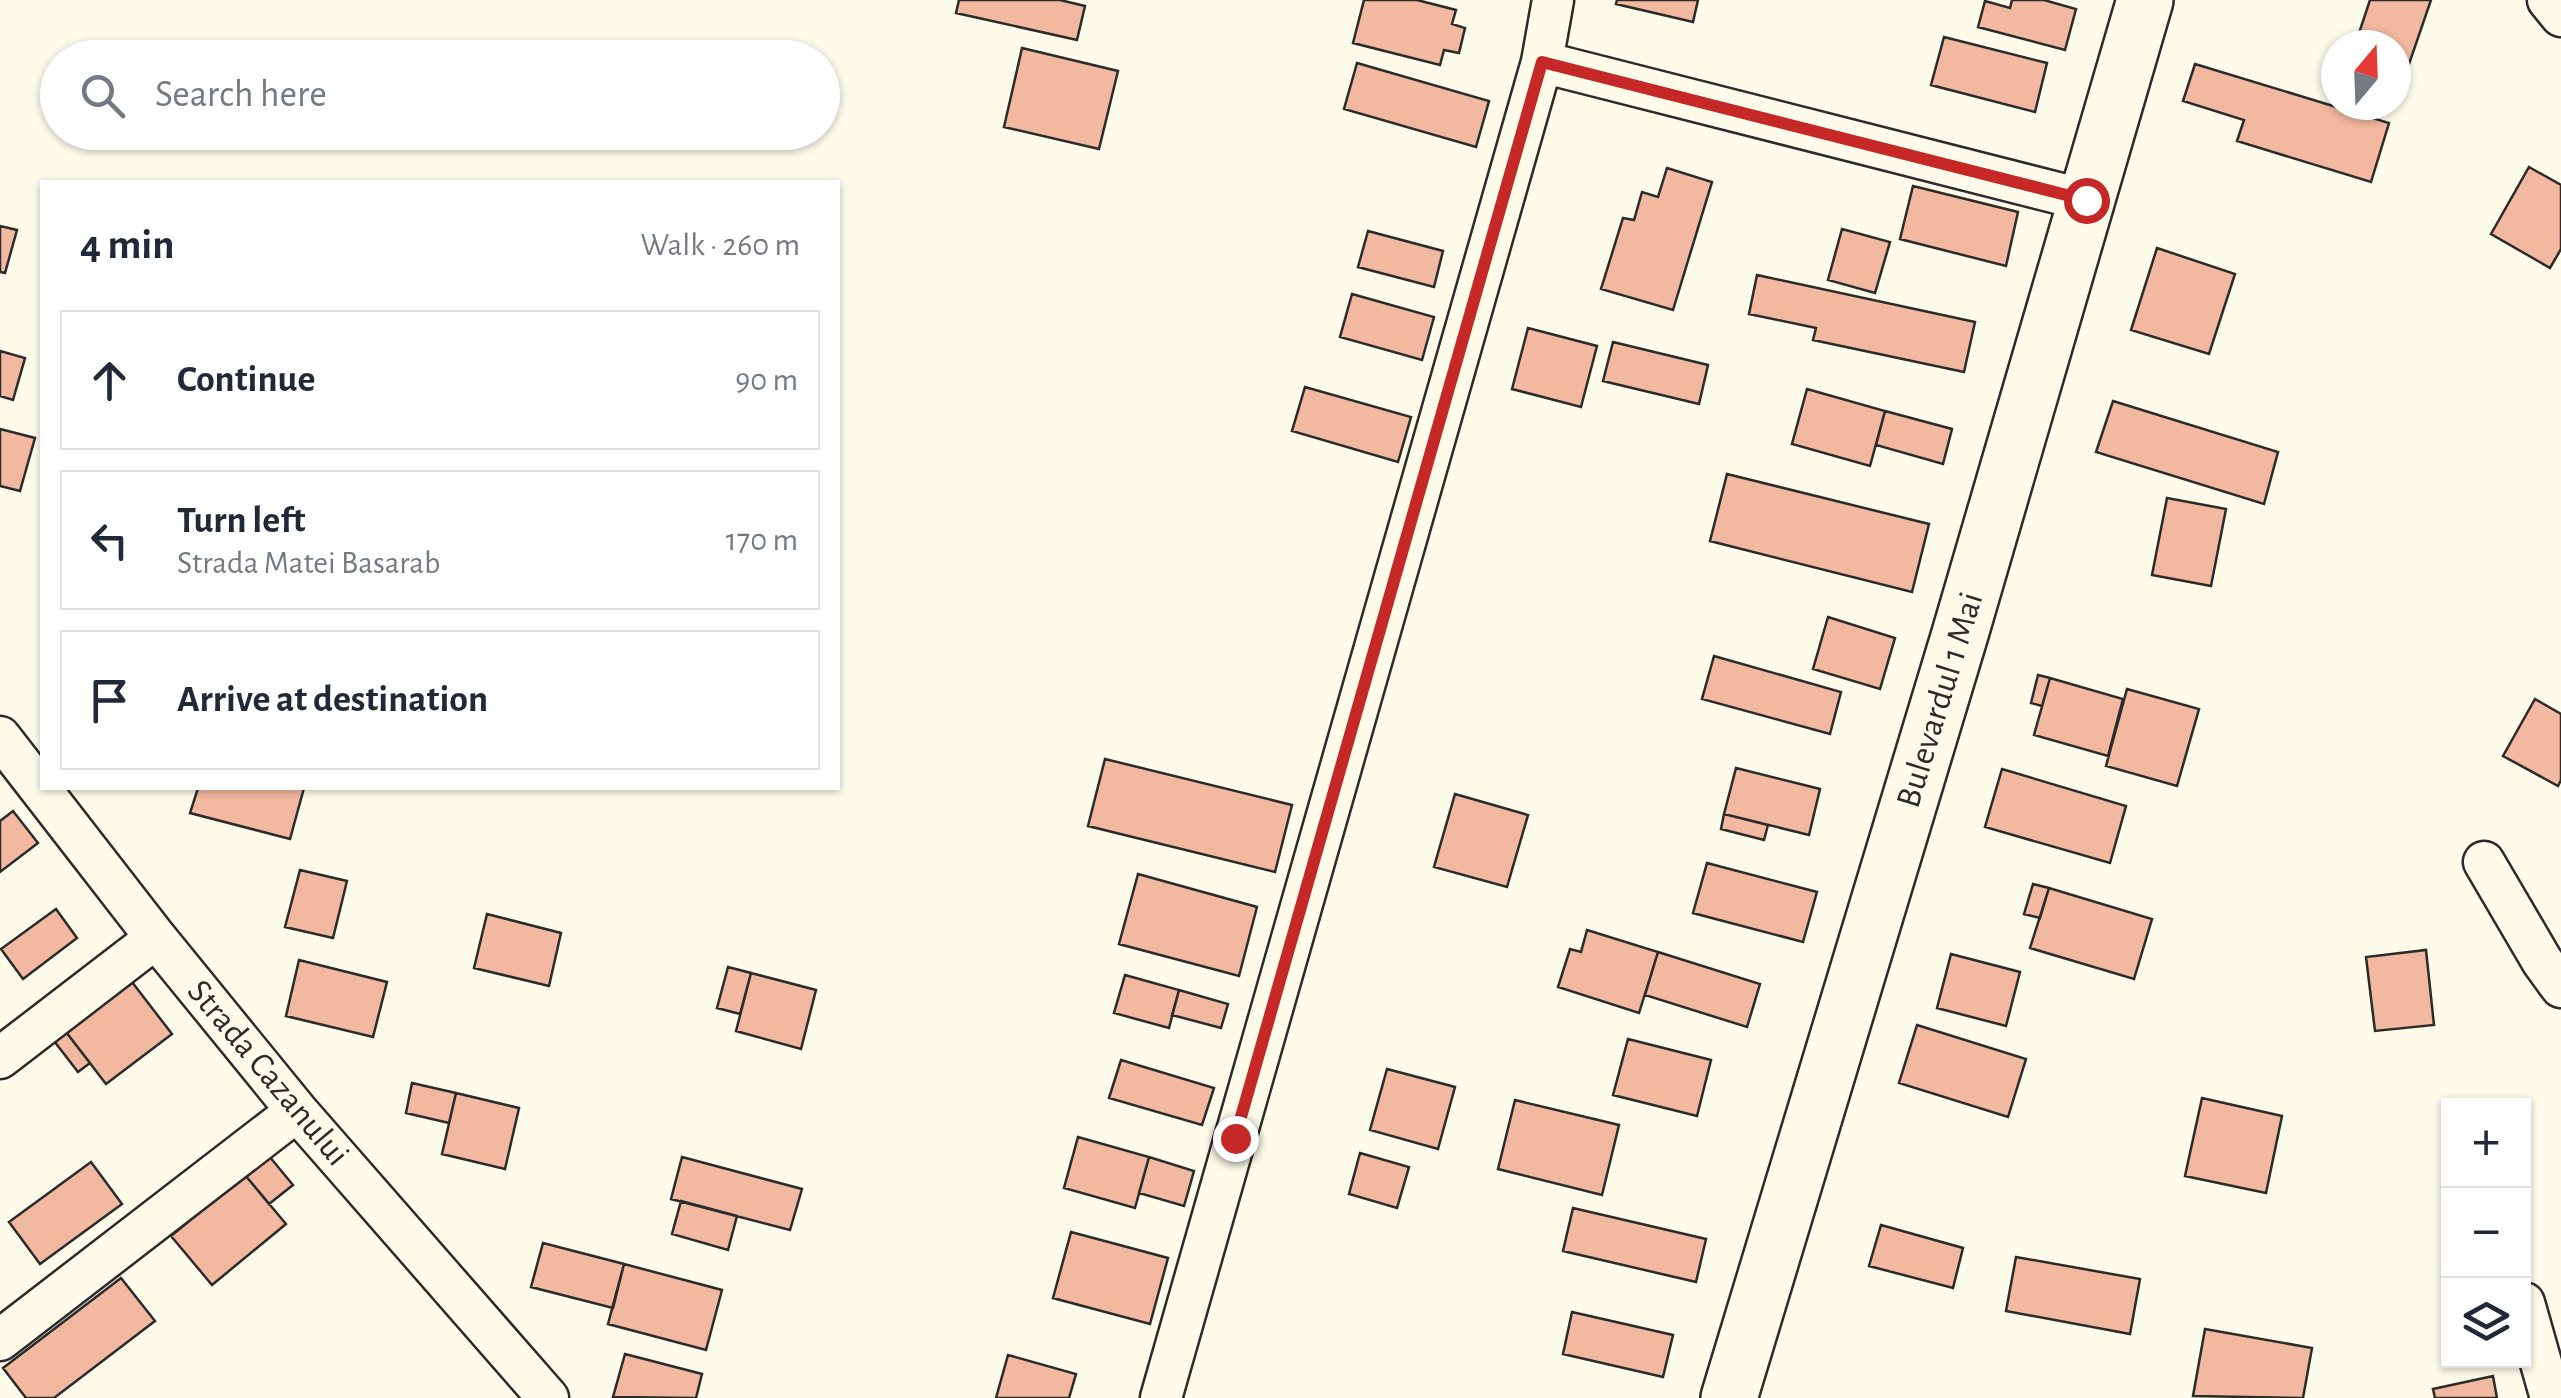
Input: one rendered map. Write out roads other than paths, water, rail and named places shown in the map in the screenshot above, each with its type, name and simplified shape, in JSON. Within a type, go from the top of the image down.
[{"type":"main road","name":"Bulevardul 1 Mai","points":[[1729,1398],[2146,0]]},
{"type":"street","points":[[1161,1398],[1542,62],[1553,0]]},
{"type":"street","points":[[2548,0],[2561,16]]},
{"type":"street","points":[[1542,62],[2086,200]]},
{"type":"street","name":"Strada Cazanului","points":[[0,737],[40,789]]},
{"type":"street","name":"Strada Cazanului","points":[[41,790],[297,1111],[548,1398]]},
{"type":"street","points":[[2484,862],[2561,987]]},
{"type":"street","points":[[0,1058],[156,938]]},
{"type":"street","points":[[0,1340],[297,1111]]},
{"type":"street","points":[[2531,1328],[2551,1398]]}]
